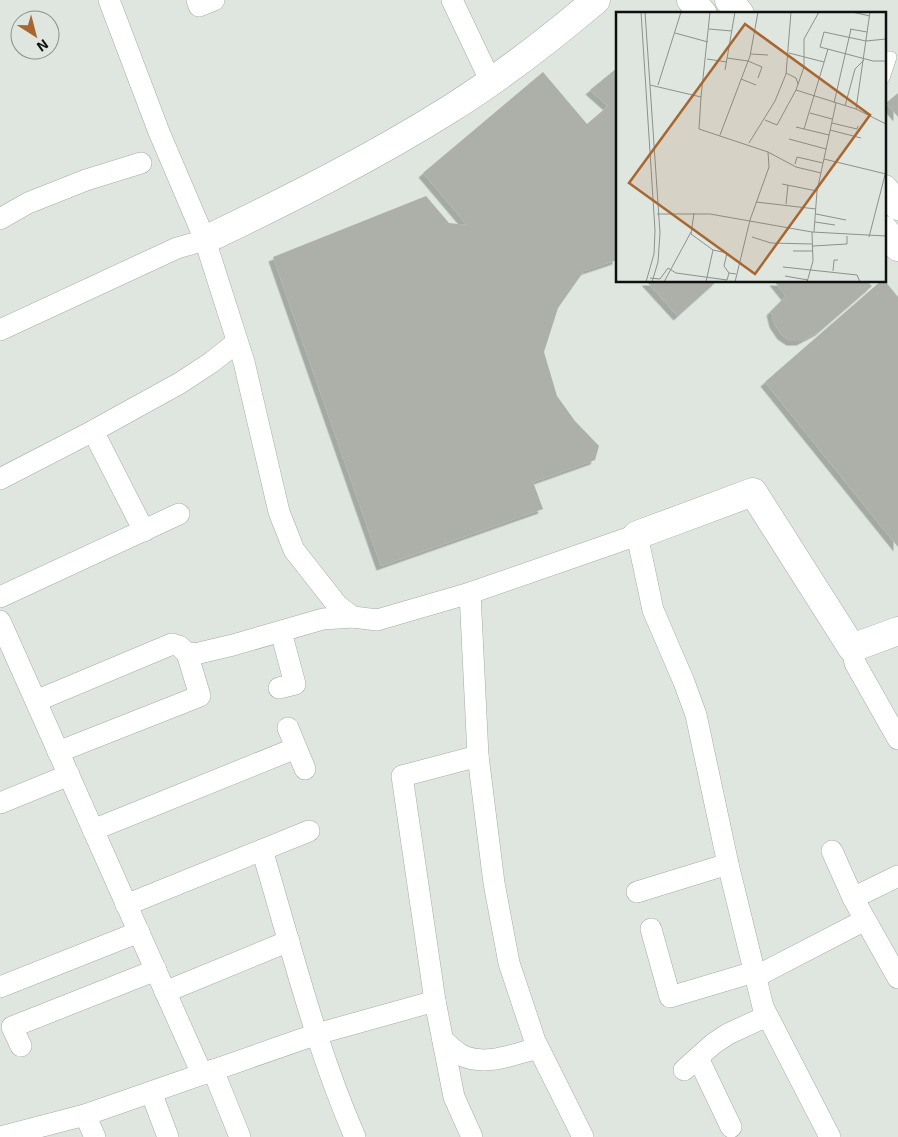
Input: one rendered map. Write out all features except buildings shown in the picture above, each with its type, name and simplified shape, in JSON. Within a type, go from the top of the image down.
[{"type":"street","points":[[109,0],[160,132],[205,240],[244,362],[279,512],[294,550],[338,606],[353,617]]},
{"type":"street","points":[[197,0],[199,6],[214,0]]},
{"type":"street","points":[[452,0],[491,82]]},
{"type":"street","points":[[0,330],[177,248],[205,240],[361,161],[413,132],[491,82],[596,0]]},
{"type":"street","points":[[691,0],[701,12]]},
{"type":"street","points":[[729,0],[738,12]]},
{"type":"street","points":[[0,219],[28,203],[86,180],[141,163]]},
{"type":"street","points":[[886,191],[898,206]]},
{"type":"street","points":[[886,232],[898,247]]},
{"type":"street","points":[[0,479],[180,383],[212,362],[237,342]]},
{"type":"street","points":[[93,431],[144,531]]},
{"type":"street","points":[[187,653],[195,654],[234,645],[323,619],[353,617],[377,620],[470,593],[637,535],[753,492],[852,648],[856,662],[898,739]]},
{"type":"street","points":[[0,597],[179,514]]},
{"type":"street","points":[[637,535],[653,610],[696,715],[728,864],[763,1007],[830,1137]]},
{"type":"street","points":[[470,593],[478,756],[494,883],[509,963],[538,1048],[583,1137]]},
{"type":"street","points":[[0,620],[165,992],[240,1137]]},
{"type":"street","points":[[852,648],[898,631]]},
{"type":"street","points":[[279,688],[295,684],[281,632]]},
{"type":"street","points":[[36,701],[172,644],[179,646],[187,653],[200,696],[58,752]]},
{"type":"street","points":[[288,728],[305,769]]},
{"type":"street","points":[[93,830],[296,748]]},
{"type":"street","points":[[472,1137],[454,1098],[435,1001],[402,776],[478,756]]},
{"type":"street","points":[[0,803],[69,775]]},
{"type":"street","points":[[126,904],[309,831]]},
{"type":"street","points":[[262,850],[316,1034],[340,1102],[355,1137]]},
{"type":"street","points":[[832,851],[865,920],[898,978]]},
{"type":"street","points":[[637,892],[728,864]]},
{"type":"street","points":[[854,898],[898,876]]},
{"type":"street","points":[[651,929],[670,997],[755,975],[865,920]]},
{"type":"street","points":[[0,987],[139,932]]},
{"type":"street","points":[[165,992],[289,941]]},
{"type":"street","points":[[21,1046],[12,1027],[156,970]]},
{"type":"street","points":[[0,1137],[86,1115],[316,1034],[435,1001]]},
{"type":"street","points":[[731,1127],[691,1064],[713,1044],[728,1034],[768,1016]]},
{"type":"street","points":[[443,1040],[460,1054],[474,1060],[489,1060],[538,1048]]},
{"type":"street","points":[[151,1092],[168,1137]]},
{"type":"street","points":[[86,1115],[95,1137]]},
{"type":"lane","points":[[886,71],[891,55]]}]
